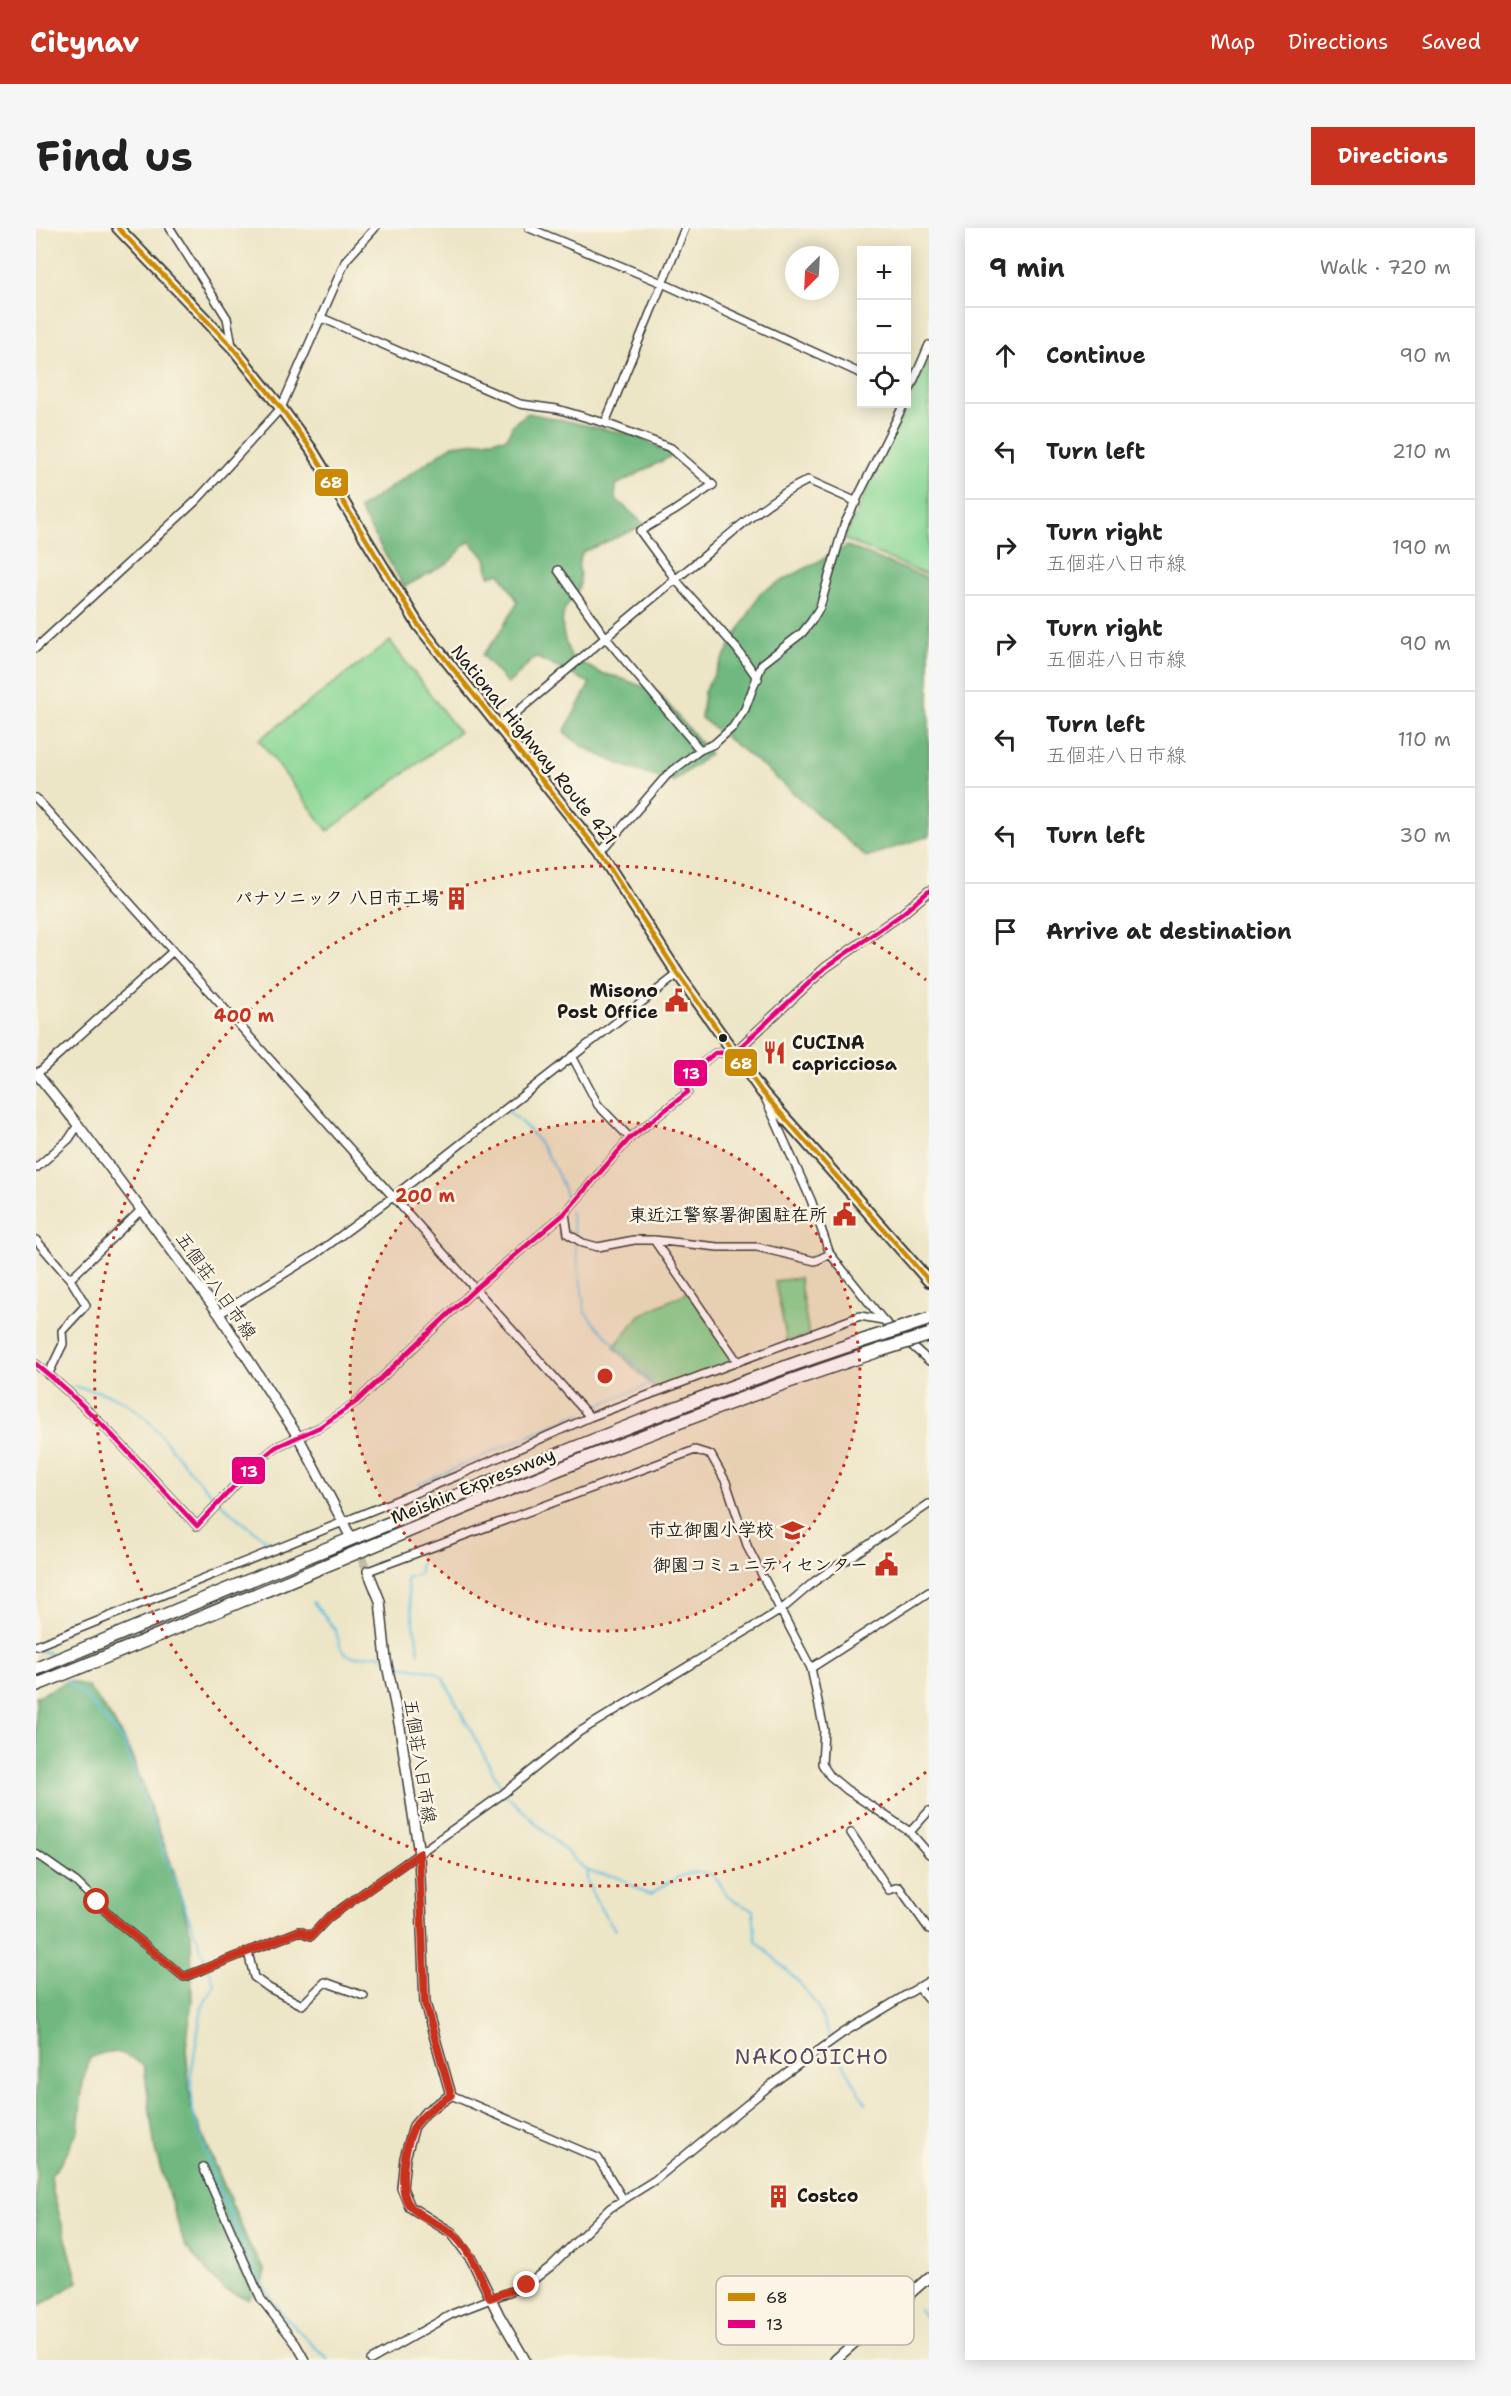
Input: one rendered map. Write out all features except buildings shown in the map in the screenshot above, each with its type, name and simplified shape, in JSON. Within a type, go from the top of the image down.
[{"type":"highway","name":"National Highway Route 421","points":[[118,228],[233,348],[280,408],[311,449],[419,627],[600,853],[678,974],[762,1092],[929,1281]]},
{"type":"highway","name":"Meishin Expressway","points":[[36,1669],[667,1411],[806,1359],[929,1319]]},
{"type":"highway","name":"Meishin Expressway","points":[[36,1685],[629,1443],[811,1373],[929,1335]]},
{"type":"main road","name":"五個荘八日市線","points":[[36,1073],[78,1125],[219,1314],[299,1438],[348,1532]]},
{"type":"main road","name":"五個荘八日市線","points":[[368,1571],[380,1601],[386,1663],[400,1728],[419,1854],[425,2003],[451,2095]]},
{"type":"main road","points":[[451,2095],[426,2112],[414,2126],[405,2158],[402,2187],[410,2207],[452,2233],[472,2260],[490,2298],[525,2360]]},
{"type":"main road","points":[[914,2290],[929,2277]]},
{"type":"main road","points":[[834,2360],[851,2345]]},
{"type":"street","points":[[170,228],[227,318],[233,348]]},
{"type":"street","points":[[36,648],[197,500],[280,408],[346,260],[375,228]]},
{"type":"street","points":[[529,228],[662,283],[857,372]]},
{"type":"street","points":[[605,423],[685,228]]},
{"type":"street","points":[[322,318],[520,404],[557,410],[605,423],[671,448],[713,484],[640,531],[675,579],[737,649],[758,679]]},
{"type":"street","points":[[911,387],[929,345]]},
{"type":"street","points":[[600,853],[667,775],[700,750],[714,744],[733,728],[746,709],[762,664],[802,633],[820,607],[844,525],[902,408]]},
{"type":"street","points":[[499,728],[675,579],[746,522],[795,487],[808,480],[856,502]]},
{"type":"street","points":[[558,570],[606,638],[700,750]]},
{"type":"street","points":[[36,798],[590,1417]]},
{"type":"street","points":[[36,1364],[145,1469],[197,1526],[253,1466],[276,1447],[320,1427],[356,1402],[476,1288],[565,1213],[630,1138],[688,1092],[682,1080],[715,1053],[735,1052],[825,968],[902,914],[929,891]]},
{"type":"street","points":[[36,1073],[173,951]]},
{"type":"street","points":[[219,1314],[316,1254],[394,1196],[678,974]]},
{"type":"street","points":[[572,1056],[598,1105],[630,1138]]},
{"type":"street","points":[[762,1092],[811,1200],[830,1254],[883,1320],[929,1360]]},
{"type":"street","points":[[36,1167],[69,1139],[78,1125]]},
{"type":"street","points":[[70,1279],[141,1210]]},
{"type":"street","points":[[565,1213],[567,1234],[583,1243],[598,1247],[634,1240],[654,1240],[718,1247],[757,1247],[815,1261],[830,1254]]},
{"type":"street","points":[[36,1240],[70,1279],[86,1305],[62,1331],[63,1344],[48,1374]]},
{"type":"street","points":[[654,1240],[737,1361]]},
{"type":"street","points":[[37,1645],[457,1476],[590,1417],[860,1316],[883,1320]]},
{"type":"street","points":[[368,1571],[695,1450],[711,1455],[726,1482],[748,1548],[811,1668],[824,1730],[822,1764],[830,1776],[847,1790],[910,1832],[929,1854]]},
{"type":"street","points":[[36,1854],[76,1882],[115,1920],[184,1977],[300,1931],[311,1936],[328,1918],[504,1793],[579,1732],[781,1610],[815,1581],[929,1504]]},
{"type":"street","points":[[811,1668],[929,1592]]},
{"type":"street","points":[[910,1832],[929,1811]]},
{"type":"street","points":[[851,1833],[889,1890],[899,1887],[929,1929]]},
{"type":"street","points":[[248,1952],[254,1977],[269,1988],[302,2005],[325,1982],[364,1996]]},
{"type":"street","points":[[371,2360],[452,2314],[527,2285],[598,2218],[623,2199],[655,2180],[773,2083],[843,2034],[929,1981]]},
{"type":"street","points":[[918,1987],[929,2000]]},
{"type":"street","points":[[451,2095],[598,2158],[623,2199]]},
{"type":"street","points":[[203,2167],[261,2299],[296,2344],[305,2360]]},
{"type":"green space","points":[[929,358],[929,576],[844,539],[906,408],[911,408],[911,396]]},
{"type":"green space","points":[[528,413],[637,436],[673,455],[616,485],[615,498],[645,525],[583,552],[579,565],[579,587],[566,607],[562,626],[571,657],[600,673],[618,677],[658,693],[710,754],[673,782],[601,756],[564,732],[590,683],[535,657],[508,684],[482,655],[497,637],[518,602],[500,573],[489,576],[486,558],[469,541],[447,564],[404,587],[359,509],[453,445],[507,438],[513,424]]},
{"type":"green space","points":[[847,546],[929,579],[929,836],[866,857],[765,768],[701,718],[704,692],[761,592]]},
{"type":"green space","points":[[390,641],[459,732],[328,831],[259,740]]},
{"type":"green space","points":[[799,1278],[809,1335],[787,1342],[775,1281]]},
{"type":"green space","points":[[688,1292],[737,1361],[657,1391],[614,1347],[640,1315]]},
{"type":"green space","points":[[69,1681],[88,1687],[113,1720],[131,1754],[173,1869],[191,1934],[192,1998],[186,2048],[191,2107],[248,2242],[265,2271],[261,2286],[248,2299],[224,2290],[185,2246],[155,2150],[144,2066],[124,2054],[112,2052],[90,2058],[83,2081],[78,2131],[61,2163],[51,2175],[53,2192],[78,2282],[36,2308],[36,1697]]},
{"type":"waterway","points":[[508,1111],[529,1130],[545,1151],[568,1201]]},
{"type":"waterway","points":[[570,1211],[575,1235]]},
{"type":"waterway","points":[[575,1245],[585,1311],[591,1320],[653,1383],[590,1409]]},
{"type":"waterway","points":[[71,1387],[96,1391],[132,1407],[146,1419],[217,1499],[276,1546]]},
{"type":"waterway","points":[[419,1484],[582,1413]]},
{"type":"waterway","points":[[419,1653],[406,1578],[419,1574],[421,1562]]},
{"type":"waterway","points":[[313,1602],[335,1629],[341,1648],[347,1655],[355,1657],[381,1654],[381,1658]]},
{"type":"waterway","points":[[36,1649],[49,1653],[51,1657]]},
{"type":"waterway","points":[[389,1664],[435,1672],[443,1678],[504,1793],[587,1871],[618,1877],[645,1893],[651,1894],[688,1874],[704,1872],[712,1875],[731,1899],[753,1910],[756,1941],[799,1982],[817,2005],[830,2037]]},
{"type":"waterway","points":[[65,1679],[87,1699],[124,1742],[215,1985],[202,2007],[191,2075],[193,2112],[216,2183],[256,2274],[280,2312],[328,2360]]},
{"type":"waterway","points":[[403,1776],[407,1808]]},
{"type":"waterway","points":[[587,1871],[592,1893],[616,1930]]},
{"type":"waterway","points":[[836,2050],[866,2104]]},
{"type":"waterway","points":[[919,2309],[929,2323]]},
{"type":"tunnel","points":[[349,1534],[368,1571]]},
{"type":"transit line","name":"68","points":[[118,228],[233,348],[281,408],[311,449],[419,626],[600,853],[678,974],[762,1092],[929,1281]]},
{"type":"transit line","name":"13","points":[[36,1364],[99,1422],[197,1526],[253,1466],[276,1447],[320,1427],[356,1402],[476,1288],[564,1214],[630,1138],[688,1092],[682,1080],[715,1053],[735,1052],[825,968],[902,914],[929,891]]},
{"type":"place","name":"パナソニック 八日市工場","points":[[457,898]]},
{"type":"place","name":"Misono Post Office","points":[[676,1001]]},
{"type":"place","name":"CUCINA capricciosa","points":[[774,1053]]},
{"type":"place","name":"東近江警察署御園駐在所","points":[[845,1215]]},
{"type":"place","name":"市立御園小学校","points":[[792,1530]]},
{"type":"place","name":"御園コミュニティセンター","points":[[886,1565]]},
{"type":"place","name":"Costco","points":[[779,2196]]},
{"type":"district","name":"NAKOOJICHO","points":[[812,2057]]},
{"type":"route","points":[[97,1902],[115,1920],[184,1977],[300,1931],[311,1936],[328,1918],[419,1854],[425,2003],[451,2095],[426,2112],[414,2126],[405,2158],[402,2187],[410,2207],[452,2233],[472,2260],[490,2298],[527,2285]]}]
